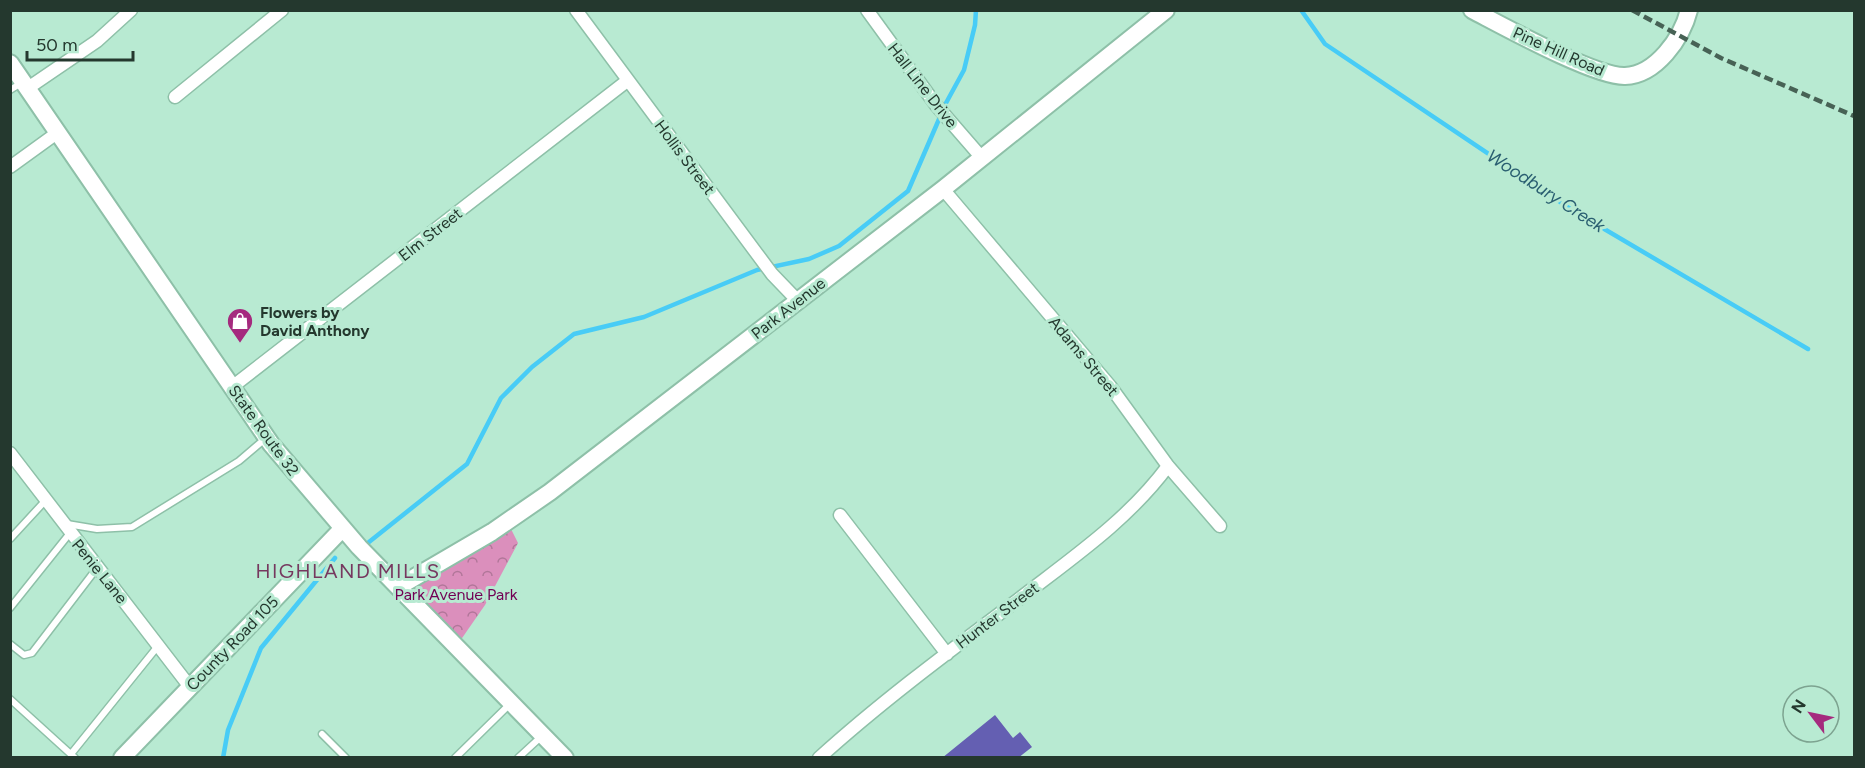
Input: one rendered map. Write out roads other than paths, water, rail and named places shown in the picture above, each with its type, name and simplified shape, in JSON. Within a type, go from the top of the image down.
[{"type":"street","points":[[21,86],[97,41],[131,10]]},
{"type":"street","points":[[175,97],[282,10]]},
{"type":"street","name":"Hollis Street","points":[[576,10],[772,274],[797,300]]},
{"type":"street","name":"Hall Line Drive","points":[[867,10],[940,109],[982,158]]},
{"type":"street","name":"Park Avenue","points":[[398,587],[492,532],[550,492],[943,189],[1166,10]]},
{"type":"street","name":"Pine Hill Road","points":[[1472,10],[1596,70],[1625,76],[1651,67],[1663,56],[1682,28],[1689,10]]},
{"type":"street","name":"State Route 32","points":[[10,63],[21,86],[57,133],[266,437],[342,529],[565,758]]},
{"type":"street","name":"Elm Street","points":[[232,387],[627,81]]},
{"type":"street","points":[[10,167],[57,133]]},
{"type":"street","name":"Adams Street","points":[[943,189],[1110,386],[1168,466],[1220,526]]},
{"type":"street","name":"Penie Lane","points":[[10,453],[190,687]]},
{"type":"street","name":"Hunter Street","points":[[819,758],[833,753],[946,654],[1084,549],[1137,504],[1168,466]]},
{"type":"street","points":[[840,514],[946,654]]},
{"type":"street","name":"County Road 105","points":[[122,758],[342,529]]},
{"type":"lane","points":[[62,523],[97,529],[132,527],[239,461],[266,437]]},
{"type":"lane","points":[[10,539],[45,501]]},
{"type":"lane","points":[[10,608],[70,533]]},
{"type":"lane","points":[[10,644],[24,655],[32,653],[97,568]]},
{"type":"lane","points":[[10,699],[73,756],[158,646]]},
{"type":"lane","points":[[455,758],[511,702]]},
{"type":"lane","points":[[322,734],[346,758]]},
{"type":"lane","points":[[518,758],[543,735]]},
{"type":"waterway","points":[[369,542],[467,464],[501,398],[532,367],[574,334],[644,317],[757,270],[809,259],[839,246],[908,191],[946,103],[964,70],[975,25],[976,10]]},
{"type":"waterway","name":"Woodbury Creek","points":[[1301,10],[1325,44],[1572,210],[1808,349]]},
{"type":"waterway","points":[[223,758],[228,730],[261,648],[335,558]]},
{"type":"railway","points":[[1632,10],[1721,58],[1854,116]]},
{"type":"place","name":"Flowers by David Anthony","points":[[240,344]]},
{"type":"district","name":"HIGHLAND MILLS","points":[[348,571]]},
{"type":"park label","name":"Park Avenue Park","points":[[456,594]]}]
